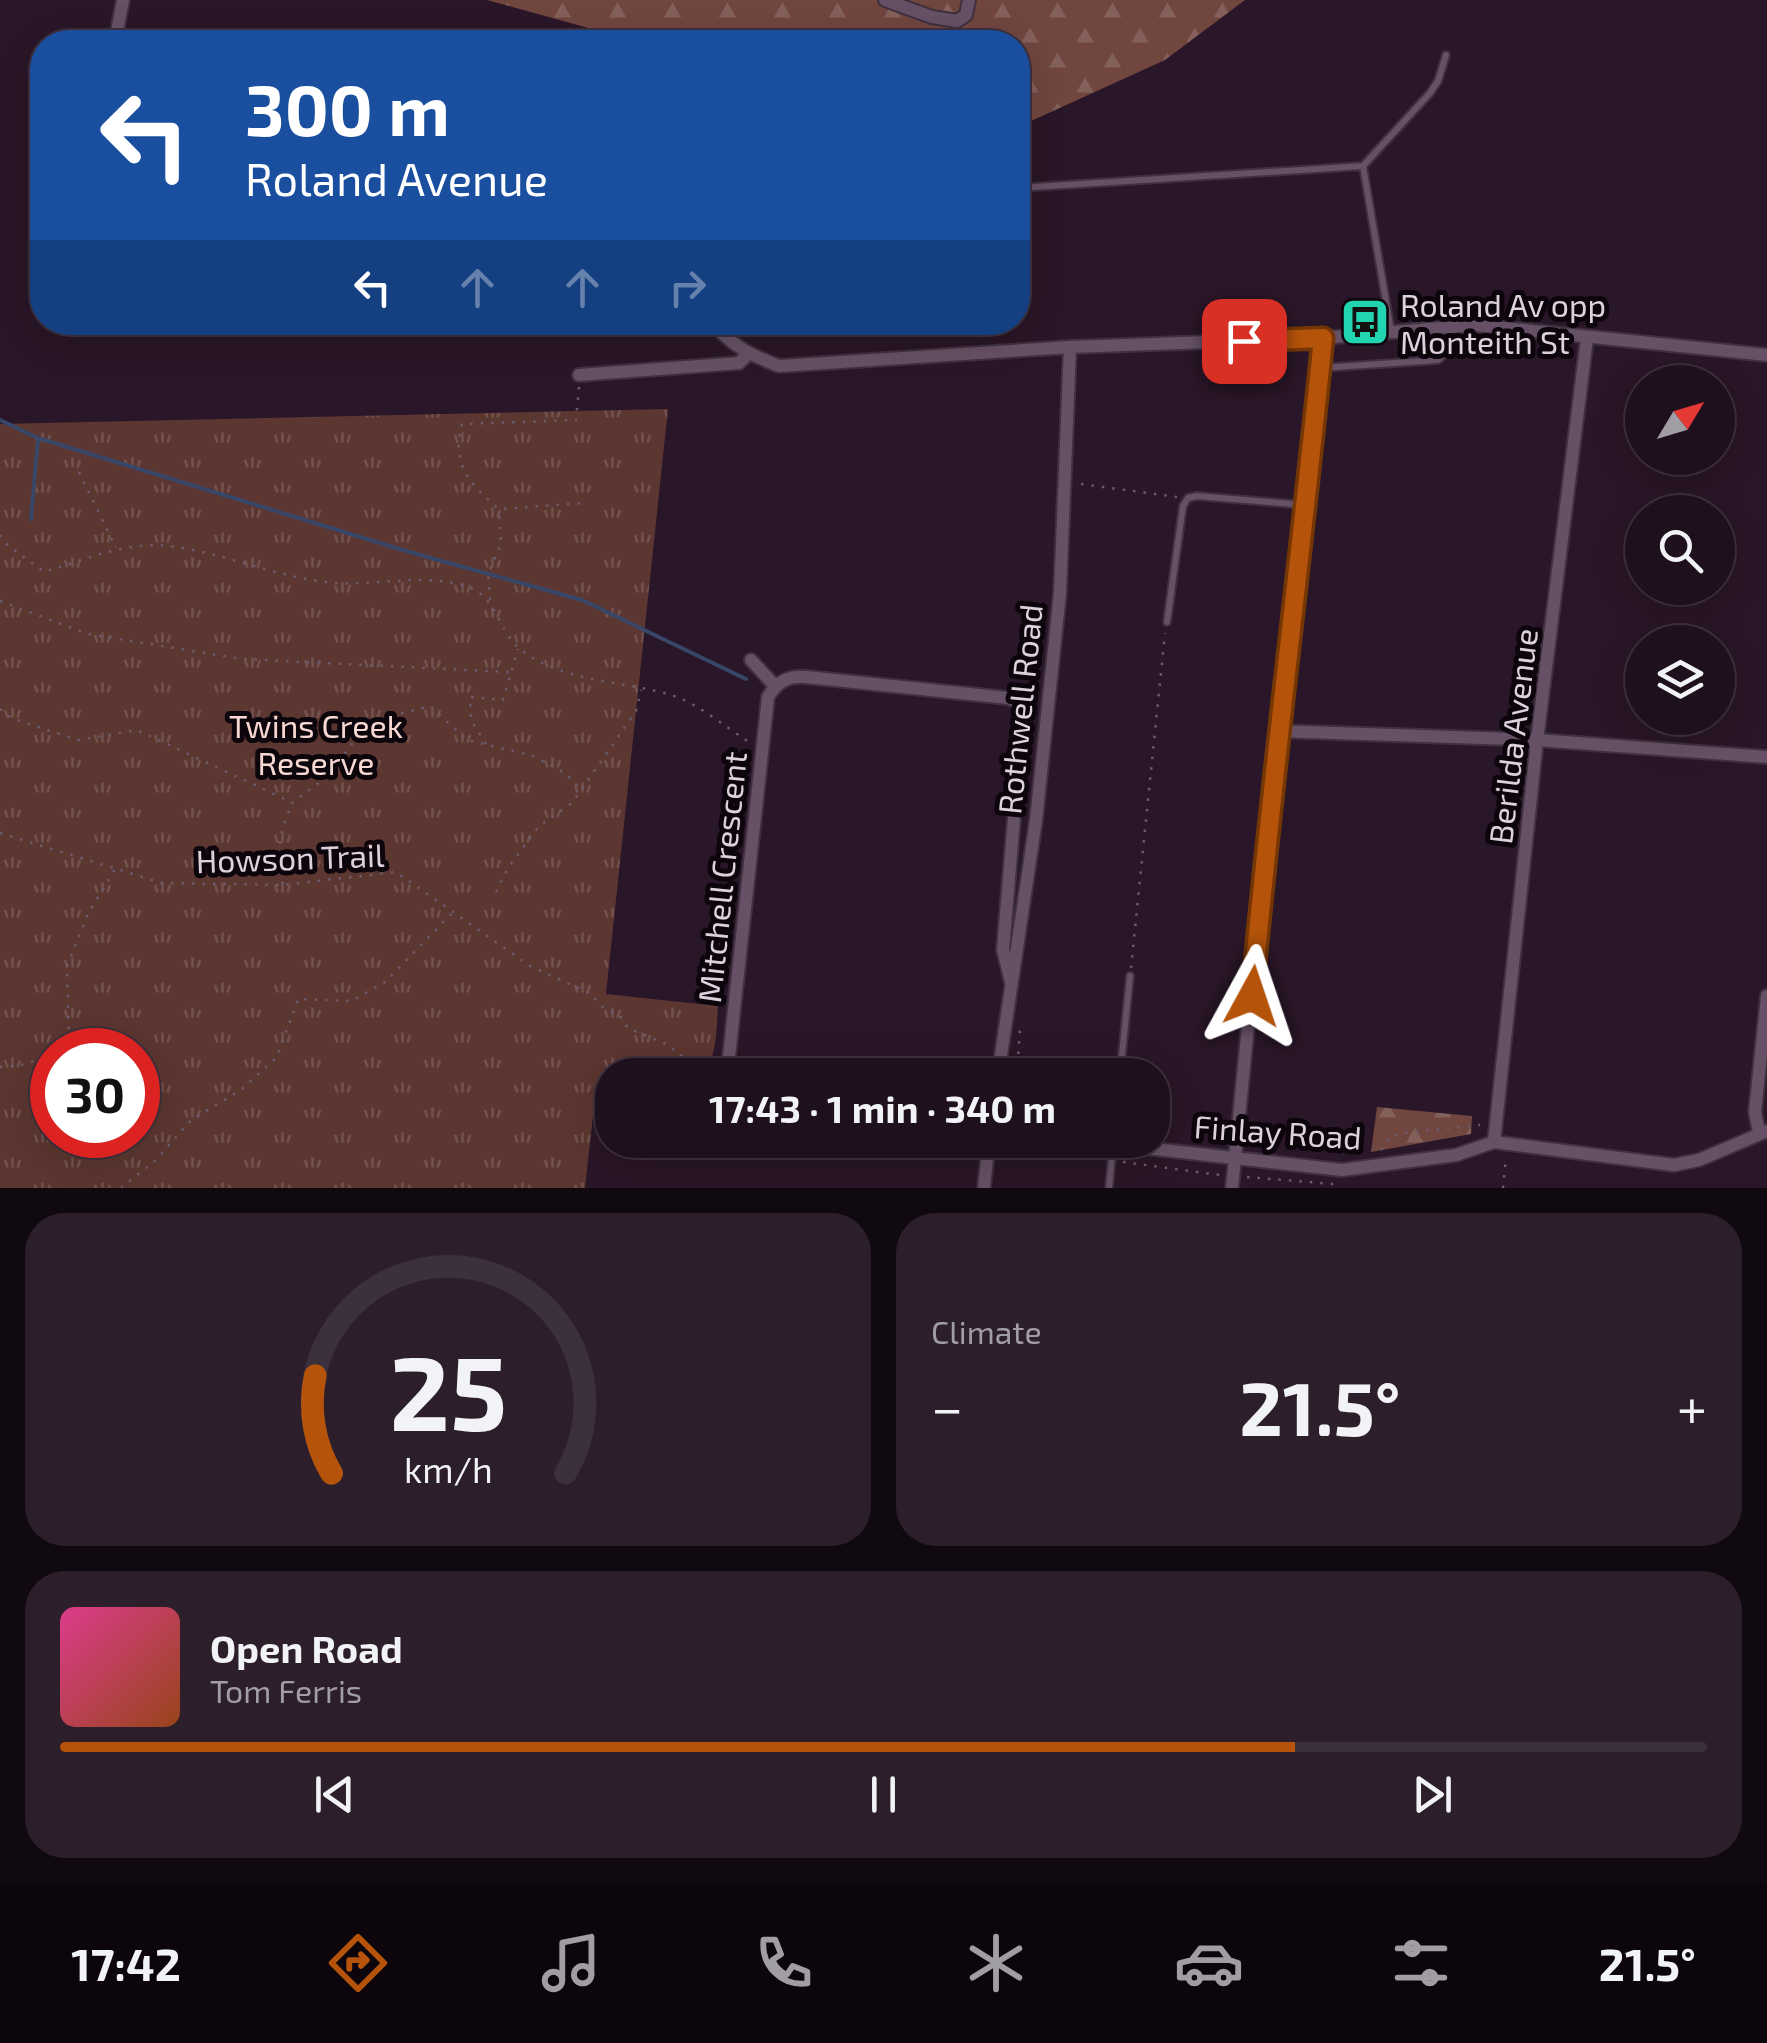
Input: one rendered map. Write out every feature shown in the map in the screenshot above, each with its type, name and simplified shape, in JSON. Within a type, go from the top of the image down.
[{"type":"street","points":[[118,30],[124,0]]},
{"type":"street","points":[[884,0],[932,17],[957,21],[966,15],[969,0]]},
{"type":"street","points":[[723,335],[748,354],[779,366],[1070,347],[1323,338],[1476,325],[1767,355]]},
{"type":"street","points":[[1232,1188],[1277,731],[1323,338]]},
{"type":"street","name":"Berilda Avenue","points":[[1494,1142],[1537,740],[1587,338]]},
{"type":"street","name":"Rothwell Road","points":[[1000,1058],[1036,820],[1060,594],[1070,347]]},
{"type":"street","points":[[580,376],[739,363],[748,354]]},
{"type":"street","points":[[750,660],[775,686],[796,676],[1018,702],[1022,711],[1003,950],[1011,982]]},
{"type":"street","name":"Mitchell Crescent","points":[[729,1058],[768,698],[775,686]]},
{"type":"street","points":[[1277,731],[1537,740],[1767,757]]},
{"type":"street","points":[[1763,1132],[1755,1112],[1767,996]]},
{"type":"street","name":"Finlay Road","points":[[1170,1148],[1342,1170],[1456,1154],[1494,1142],[1674,1165],[1699,1160],[1763,1132]]},
{"type":"street","points":[[984,1188],[987,1158]]},
{"type":"lane","points":[[1030,187],[1363,166],[1430,93],[1446,56]]},
{"type":"lane","points":[[1363,166],[1392,332]]},
{"type":"lane","points":[[1320,368],[1438,360],[1476,325]]},
{"type":"lane","points":[[1168,622],[1183,506],[1188,498],[1306,506]]},
{"type":"lane","points":[[1122,1058],[1130,976]]},
{"type":"lane","points":[[1108,1188],[1111,1158]]},
{"type":"path","points":[[580,376],[576,420],[462,424],[456,446],[472,486],[499,508],[585,503]]},
{"type":"path","points":[[79,472],[117,550]]},
{"type":"path","points":[[1063,482],[1188,498]]},
{"type":"path","points":[[490,602],[488,574],[501,544],[499,508]]},
{"type":"path","points":[[0,535],[44,572],[117,550],[168,546],[337,583],[443,581],[471,588],[490,602],[518,648],[556,668],[674,695],[762,750]]},
{"type":"path","points":[[1018,702],[1041,600]]},
{"type":"path","points":[[0,602],[88,634],[242,659],[510,672]]},
{"type":"path","points":[[1130,976],[1163,638],[1168,622]]},
{"type":"path","points":[[486,744],[471,720],[470,697],[503,700],[518,648]]},
{"type":"path","points":[[496,892],[508,868],[539,826],[572,802],[581,790],[636,711],[642,690]]},
{"type":"path","points":[[284,885],[276,867],[282,830],[292,803],[328,776],[368,722],[430,706],[466,740],[534,756],[564,773],[581,790]]},
{"type":"path","points":[[0,709],[12,718],[78,740],[137,730],[292,803]]},
{"type":"path","name":"Howson Trail","points":[[0,833],[162,883],[284,885],[396,872],[530,966],[589,993],[603,1008],[620,1016],[628,1028],[668,1045],[684,1058]]},
{"type":"path","points":[[69,1028],[68,966],[88,914],[114,869]]},
{"type":"path","points":[[120,1188],[156,1160],[191,1120],[241,1090],[277,1057],[298,999],[352,1001],[386,982],[456,912]]},
{"type":"path","points":[[0,1067],[30,1062]]},
{"type":"path","points":[[1376,1166],[1382,1146],[1404,1133],[1475,1124],[1496,1126]]},
{"type":"path","points":[[1503,1188],[1506,1156]]},
{"type":"green space","points":[[487,0],[1245,0],[1165,60],[1030,122],[1030,30],[596,30]]},
{"type":"green space","name":"Twins Creek Reserve","points":[[668,409],[606,994],[718,1006],[712,1058],[595,1058],[595,1098],[585,1188],[0,1188],[0,424]]},
{"type":"green space","points":[[1377,1107],[1472,1116],[1471,1134],[1371,1152]]},
{"type":"waterway","points":[[0,420],[38,438],[406,551],[582,600],[746,679]]},
{"type":"waterway","points":[[31,519],[38,439]]},
{"type":"place","name":"Roland Av opp Monteith St","points":[[1365,322]]},
{"type":"route","points":[[1244,341],[1323,338],[1277,731],[1252,996]]}]
